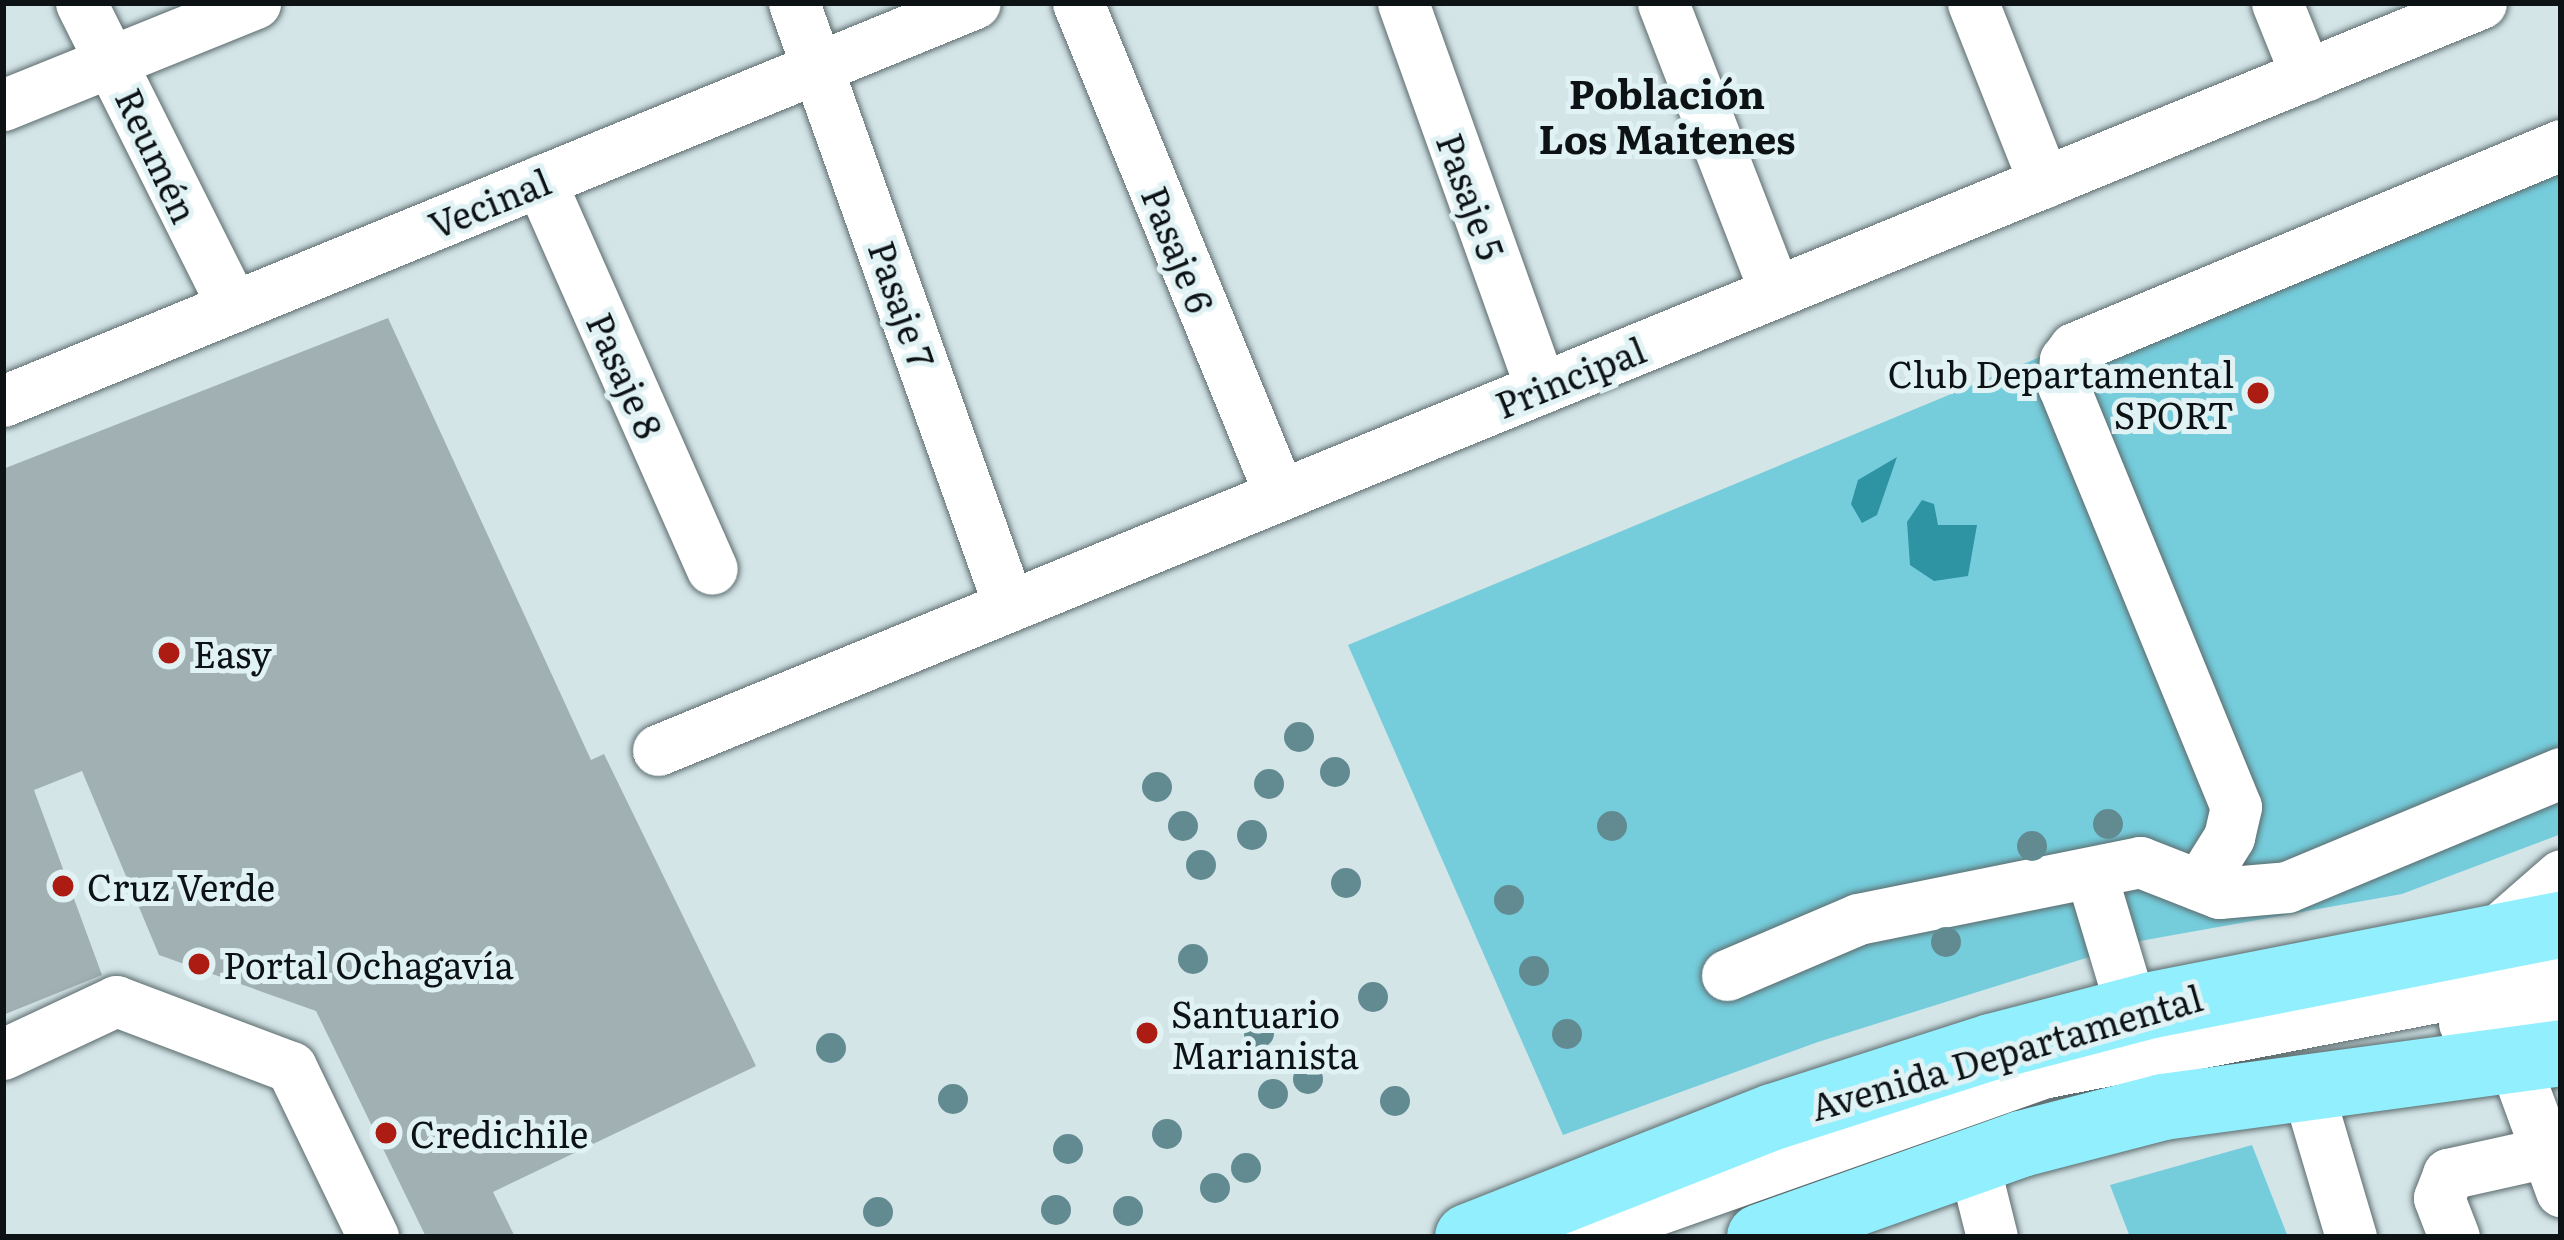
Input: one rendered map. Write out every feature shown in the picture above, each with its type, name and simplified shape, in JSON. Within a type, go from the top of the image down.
[{"type":"main road","name":"Avenida Departamental","points":[[1468,1237],[1773,1117],[2132,1010],[2496,932],[2561,925]]},
{"type":"main road","points":[[1760,1237],[1973,1161],[2163,1107],[2536,1055]]},
{"type":"street","name":"Reumén","points":[[81,3],[233,307]]},
{"type":"street","points":[[3,105],[255,3]]},
{"type":"street","name":"Pasaje 7","points":[[794,3],[1009,606]]},
{"type":"street","name":"Vecinal","points":[[3,401],[975,3]]},
{"type":"street","name":"Pasaje 6","points":[[1078,3],[1280,495]]},
{"type":"street","name":"Pasaje 5","points":[[1402,3],[1541,388]]},
{"type":"street","points":[[1663,3],[1775,292]]},
{"type":"street","points":[[1973,3],[2044,182]]},
{"type":"street","points":[[2277,3],[2306,75]]},
{"type":"street","name":"Principal","points":[[658,750],[2481,3]]},
{"type":"street","points":[[2200,885],[2229,837],[2236,807],[2063,386],[2065,360],[2074,348],[2561,145]]},
{"type":"street","name":"Pasaje 8","points":[[540,181],[712,569]]},
{"type":"street","points":[[1726,975],[1858,919],[2092,877],[2140,862],[2219,893],[2287,887],[2561,773]]},
{"type":"street","points":[[2496,932],[2561,874]]},
{"type":"street","points":[[2092,877],[2132,1010]]},
{"type":"street","points":[[1579,1237],[2042,1073],[2561,973]]},
{"type":"street","points":[[3,1054],[116,1001],[291,1067],[373,1237]]},
{"type":"street","points":[[1666,1237],[1983,1125],[2127,1083],[2561,1010]]},
{"type":"street","points":[[2454,1237],[2439,1198],[2448,1174],[2554,1172],[2536,1055]]},
{"type":"street","points":[[2306,1085],[2351,1237]]},
{"type":"street","points":[[1973,1161],[1992,1237]]},
{"type":"shaded area","name":"Club Departamental SPORT","points":[[2561,140],[2561,834],[2402,894],[2140,941],[1818,1042],[1563,1135],[1348,645]]},
{"type":"shaded area","points":[[1897,457],[1877,515],[1862,523],[1851,504],[1858,480]]},
{"type":"shaded area","points":[[1922,500],[1934,504],[1938,525],[1977,525],[1968,576],[1934,581],[1910,565],[1907,522]]},
{"type":"shaded area","points":[[2252,1145],[2288,1237],[2130,1237],[2110,1185]]},
{"type":"building","points":[[388,318],[591,760],[604,754],[756,1066],[493,1192],[515,1237],[426,1237],[316,1011],[159,955],[82,771],[34,790],[102,975],[3,1015],[3,469]]},
{"type":"place","name":"Club Departamental SPORT","points":[[2258,393]]},
{"type":"place","name":"Easy","points":[[169,653]]},
{"type":"place","name":"Cruz Verde","points":[[63,886]]},
{"type":"place","name":"Portal Ochagavía","points":[[199,964]]},
{"type":"place","name":"Santuario Marianista","points":[[1147,1033]]},
{"type":"place","name":"Credichile","points":[[386,1133]]},
{"type":"district","name":"Población Los Maitenes","points":[[1667,116]]}]
